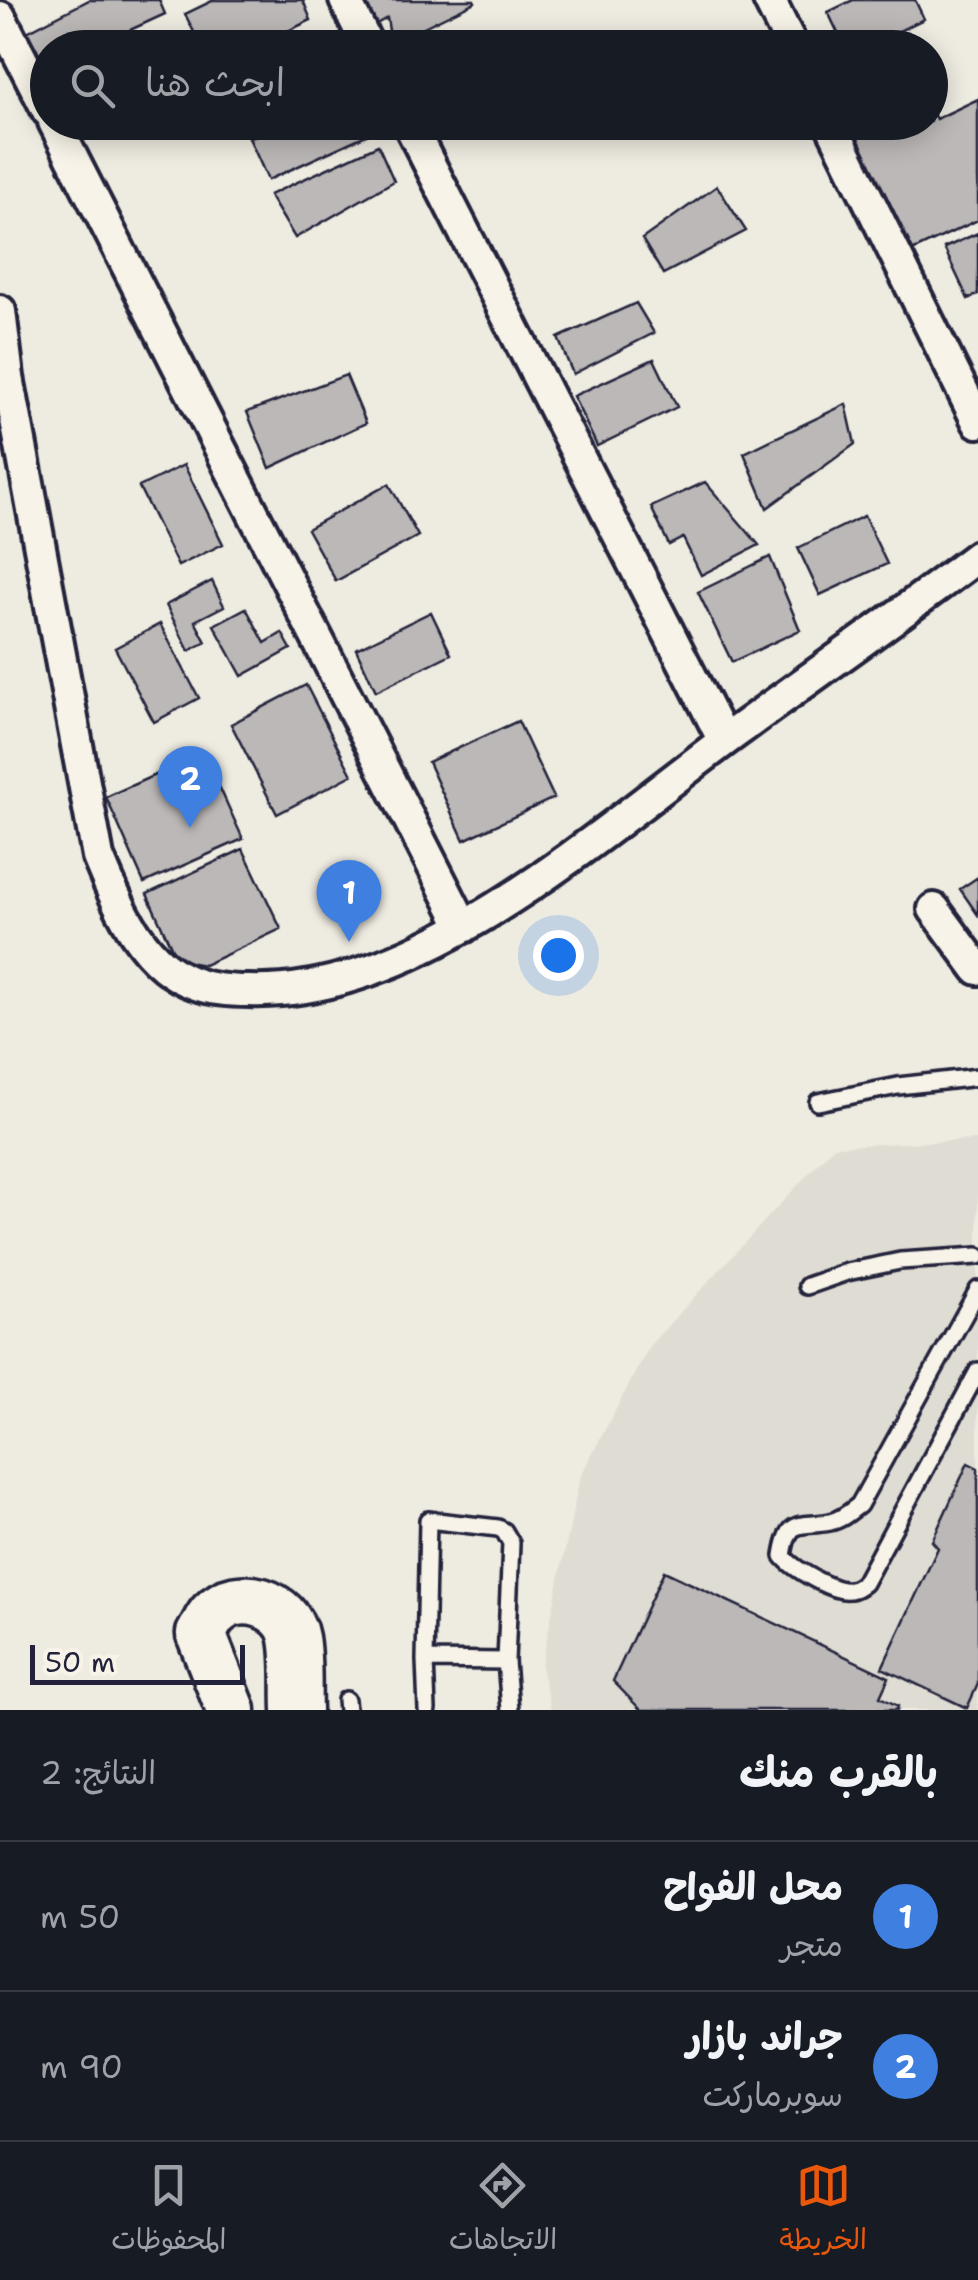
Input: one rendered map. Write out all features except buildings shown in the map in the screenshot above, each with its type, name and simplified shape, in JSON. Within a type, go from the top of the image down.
[{"type":"main road","points":[[230,1710],[201,1634],[214,1613],[235,1601],[260,1601],[281,1613],[294,1635],[296,1710]]},
{"type":"street","points":[[345,0],[360,30]]},
{"type":"street","points":[[770,0],[784,30]]},
{"type":"street","points":[[0,18],[30,76]]},
{"type":"street","points":[[63,140],[464,927]]},
{"type":"street","points":[[417,140],[724,741]]},
{"type":"street","points":[[839,140],[978,422]]},
{"type":"street","points":[[0,312],[8,377],[98,857],[119,908],[146,949],[196,984],[225,991],[300,990],[412,954],[464,927],[552,870],[978,556]]},
{"type":"street","points":[[934,909],[978,970]]},
{"type":"lane","points":[[818,1102],[978,1076]]},
{"type":"lane","points":[[807,1286],[900,1260],[978,1256]]},
{"type":"lane","points":[[978,1290],[859,1505],[831,1522],[813,1522],[793,1529],[786,1538],[784,1556],[791,1567],[843,1591],[864,1583],[978,1371]]},
{"type":"lane","points":[[428,1710],[428,1520],[498,1528],[508,1537],[512,1551],[506,1661],[510,1710]]},
{"type":"lane","points":[[425,1660],[506,1661]]},
{"type":"shaded area","points":[[978,1140],[978,1710],[551,1710],[541,1667],[580,1477],[650,1345],[834,1146]]},
{"type":"place","name":"جراند بازار","points":[[190,828]]},
{"type":"place","name":"محل الفواح","points":[[349,942]]}]
